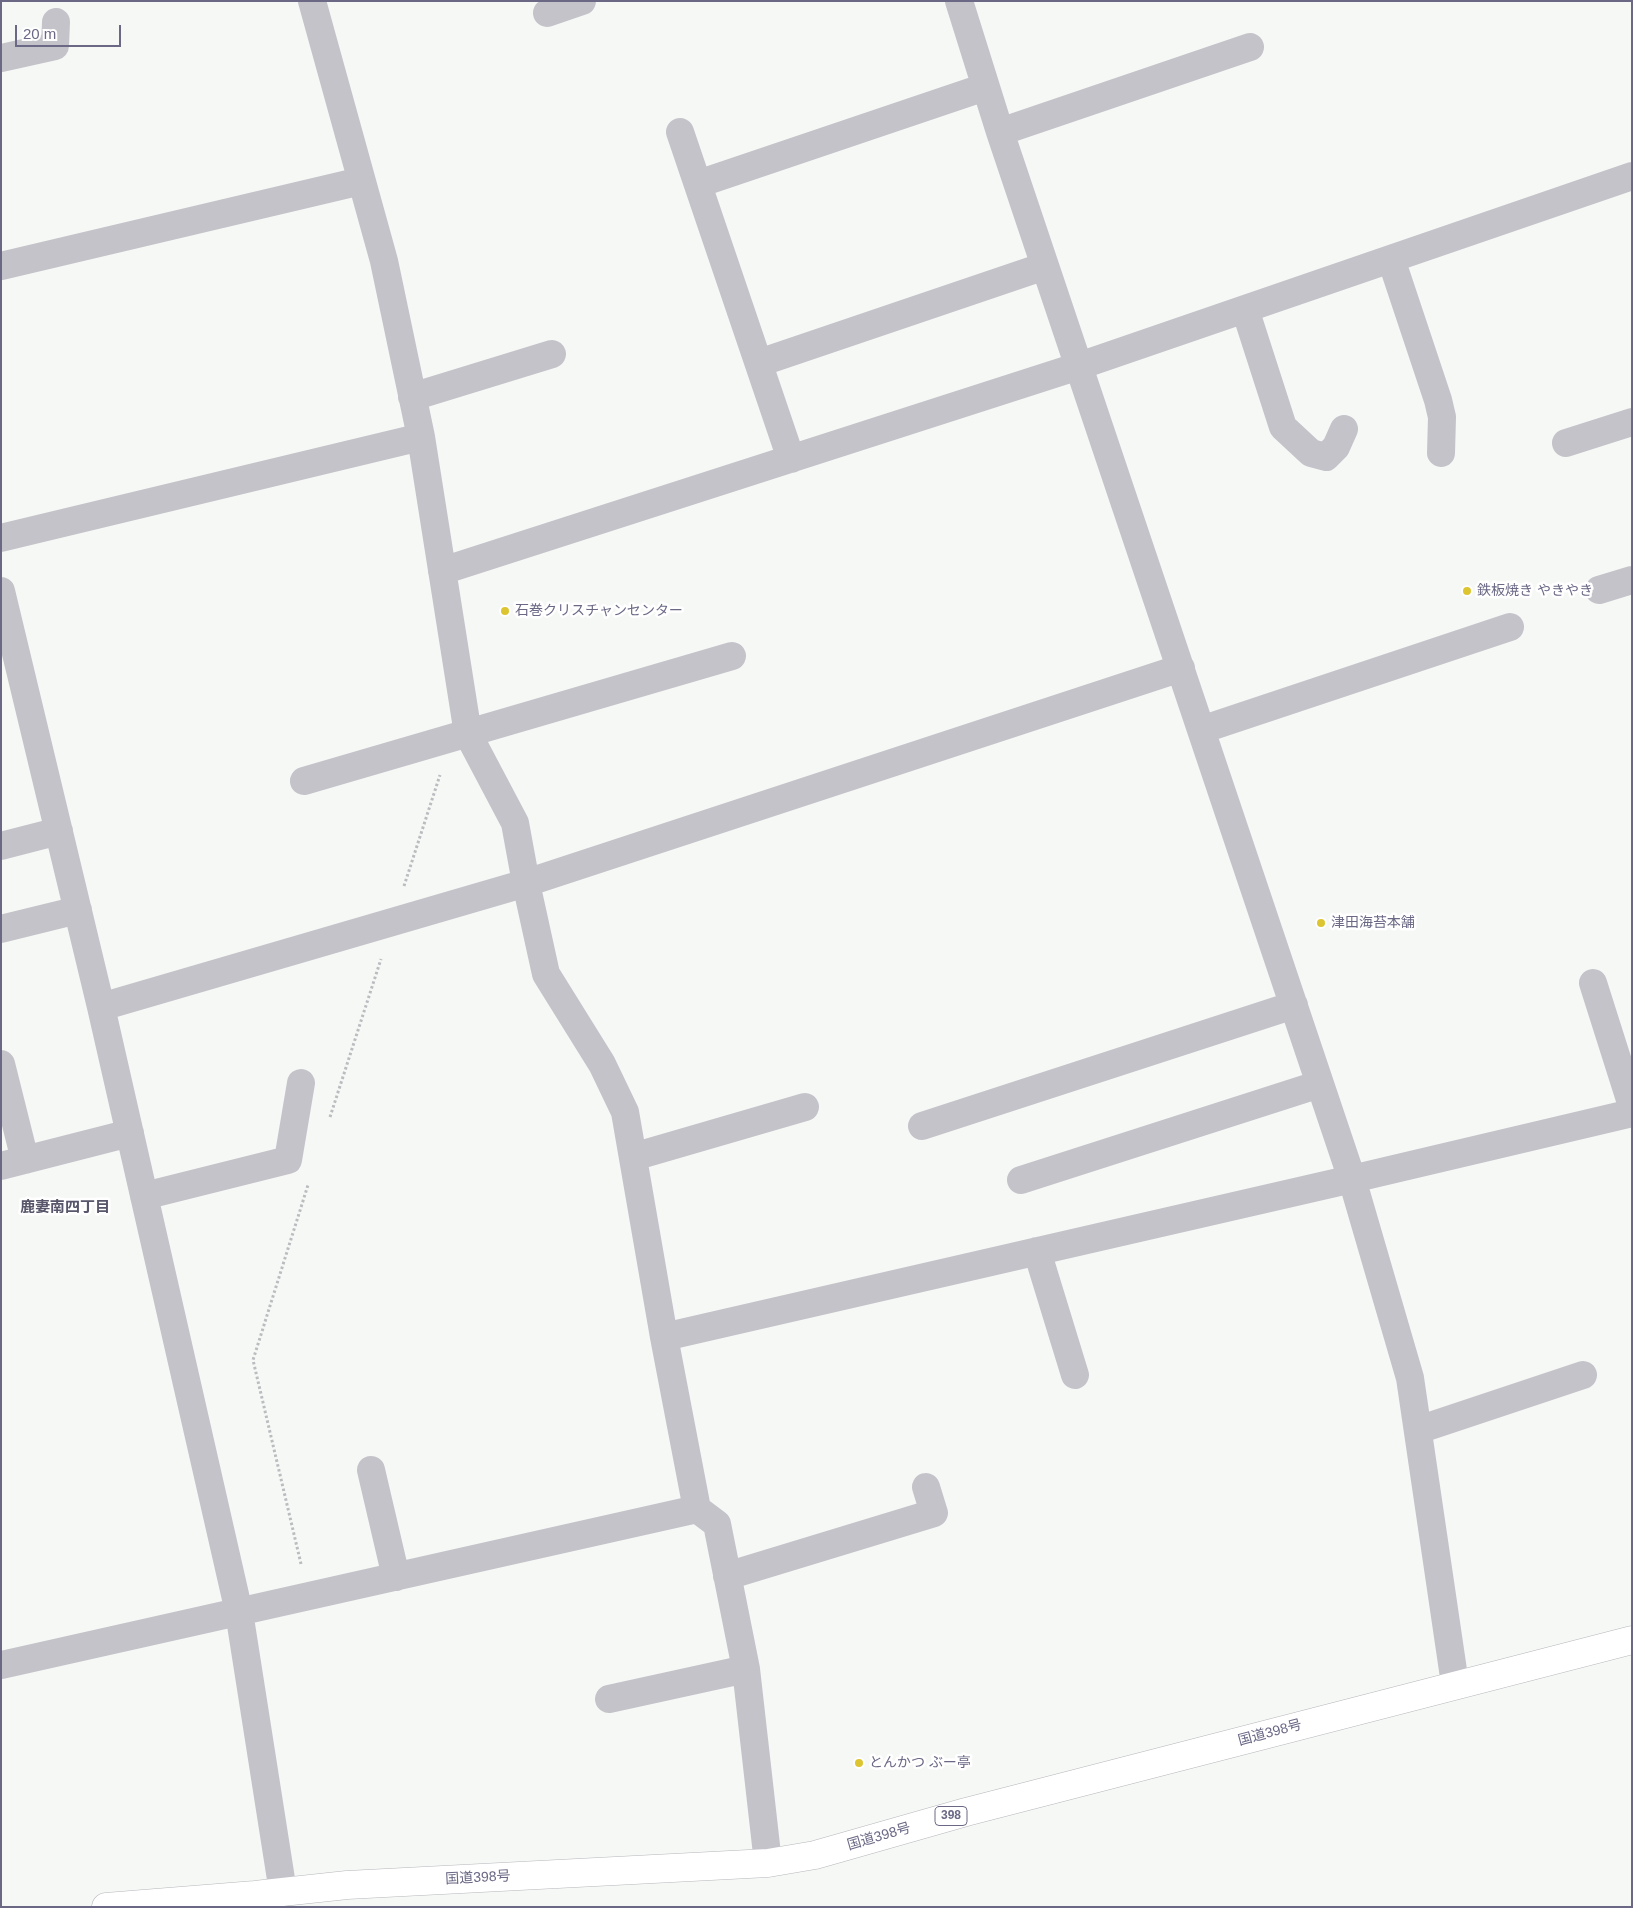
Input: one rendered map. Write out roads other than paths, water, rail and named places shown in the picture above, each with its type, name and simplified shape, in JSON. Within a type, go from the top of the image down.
[{"type":"highway","name":"国道398号","points":[[106,1907],[347,1885],[768,1863],[815,1855],[966,1812],[1455,1684],[1632,1640]]},
{"type":"street","points":[[312,1],[384,261],[421,437],[442,571],[460,736],[515,823],[546,974],[602,1064],[625,1112],[696,1509],[717,1524],[746,1669],[768,1863]]},
{"type":"street","points":[[547,13],[582,1]]},
{"type":"street","points":[[959,1],[1000,132],[1352,1179],[1410,1378],[1455,1684]]},
{"type":"street","points":[[1,58],[55,46],[56,22]]},
{"type":"street","points":[[1000,132],[1250,47]]},
{"type":"street","points":[[698,184],[985,87]]},
{"type":"street","points":[[680,132],[791,459]]},
{"type":"street","points":[[442,571],[1079,366],[1632,176]]},
{"type":"street","points":[[1,266],[362,181]]},
{"type":"street","points":[[1392,259],[1438,400],[1442,417],[1441,453]]},
{"type":"street","points":[[759,363],[1045,266]]},
{"type":"street","points":[[1245,309],[1283,427],[1311,453],[1326,457],[1336,447],[1344,430]]},
{"type":"street","points":[[412,398],[552,354]]},
{"type":"street","points":[[1566,443],[1632,422]]},
{"type":"street","points":[[1,538],[421,437]]},
{"type":"street","points":[[1599,590],[1632,580]]},
{"type":"street","points":[[1,591],[101,1007],[238,1612],[283,1892]]},
{"type":"street","points":[[1201,730],[1510,627]]},
{"type":"street","points":[[304,781],[732,656]]},
{"type":"street","points":[[101,1007],[526,883],[1181,668]]},
{"type":"street","points":[[1,846],[59,831]]},
{"type":"street","points":[[1,929],[78,910]]},
{"type":"street","points":[[1593,983],[1632,1106]]},
{"type":"street","points":[[922,1126],[1294,1005]]},
{"type":"street","points":[[1,1064],[13,1163],[130,1133]]},
{"type":"street","points":[[144,1196],[288,1160],[301,1083]]},
{"type":"street","points":[[1022,1180],[1320,1084]]},
{"type":"street","points":[[633,1156],[805,1107]]},
{"type":"street","points":[[664,1336],[1632,1113]]},
{"type":"street","points":[[1037,1251],[1075,1375]]},
{"type":"street","points":[[1418,1430],[1583,1375]]},
{"type":"street","points":[[371,1470],[396,1577]]},
{"type":"street","points":[[727,1576],[934,1513],[926,1487]]},
{"type":"street","points":[[1,1665],[696,1509]]},
{"type":"street","points":[[609,1699],[746,1669]]},
{"type":"place","name":"鉄板焼き やきやき","points":[[1467,591]]},
{"type":"place","name":"石巻クリスチャンセンター","points":[[505,611]]},
{"type":"place","name":"津田海苔本舗","points":[[1321,923]]},
{"type":"place","name":"とんかつ ぶー亭","points":[[859,1763]]},
{"type":"district","name":"鹿妻南四丁目","points":[[65,1208]]}]
